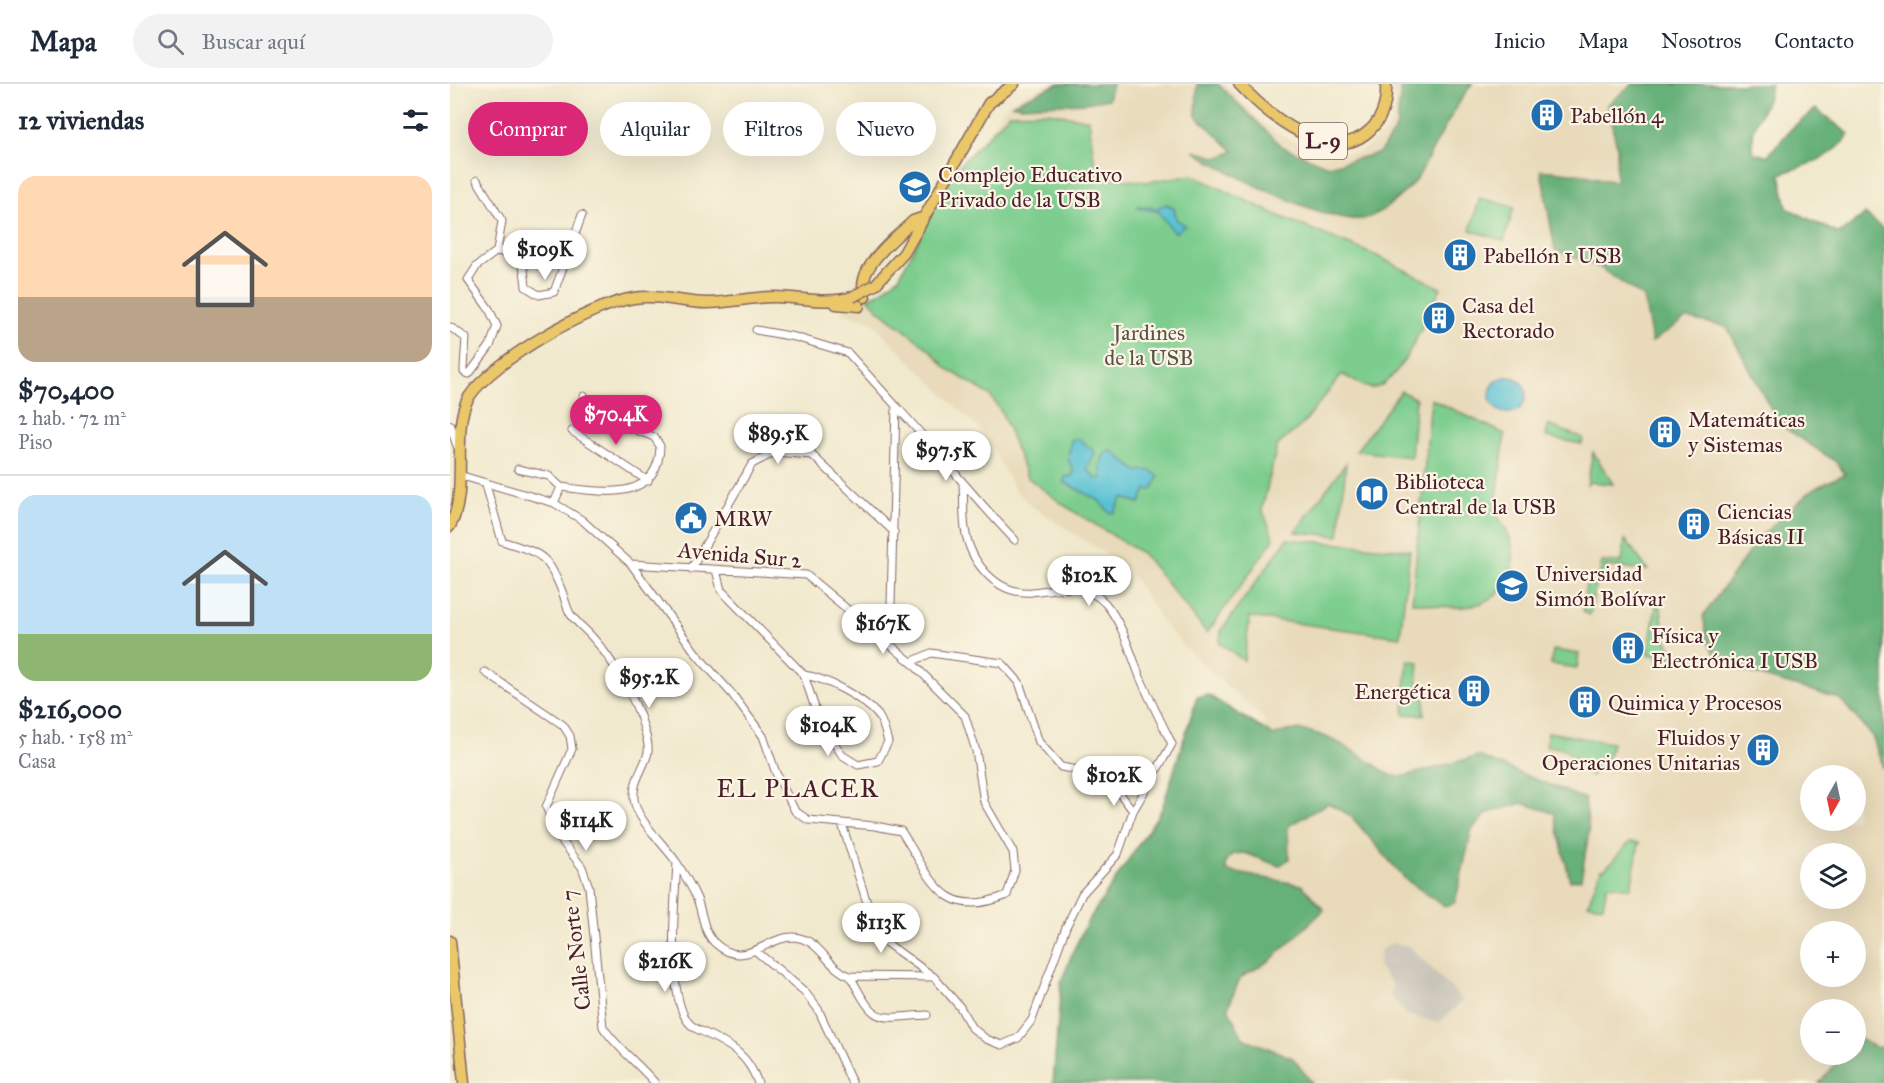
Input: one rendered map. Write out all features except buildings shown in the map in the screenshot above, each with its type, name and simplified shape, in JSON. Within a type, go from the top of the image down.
[{"type":"main road","points":[[813,299],[837,300],[852,297],[875,285],[904,253],[989,103],[1011,84]]},
{"type":"main road","name":"L-9","points":[[1239,84],[1262,108],[1279,120],[1321,140],[1344,143],[1365,135],[1376,124],[1385,106],[1386,84]]},
{"type":"main road","points":[[450,526],[458,502],[459,453],[465,404],[476,388],[530,345],[565,324],[620,302],[644,297],[708,303],[754,298],[862,301],[864,280],[870,266],[913,221],[922,218]]},
{"type":"main road","points":[[450,941],[464,1083]]},
{"type":"street","points":[[450,327],[466,338],[464,372],[469,374],[490,346],[497,326],[489,309],[468,280],[477,266],[497,250],[502,221],[477,180]]},
{"type":"street","points":[[497,250],[517,255],[524,262],[526,287],[539,295],[554,292],[582,215]]},
{"type":"street","points":[[756,330],[795,337],[848,353],[1015,540]]},
{"type":"street","points":[[518,469],[549,476],[561,487],[620,491],[648,482],[660,454],[660,446],[654,437],[606,418],[584,396]]},
{"type":"street","points":[[890,644],[896,406]]},
{"type":"street","points":[[450,425],[459,453]]},
{"type":"street","points":[[572,431],[648,482]]},
{"type":"street","points":[[691,568],[752,464],[775,452],[812,455],[894,532]]},
{"type":"street","points":[[459,475],[486,485],[554,503],[582,520],[631,564],[698,656],[732,694],[763,736],[776,772],[795,811],[808,820],[842,824],[874,924],[885,942],[934,977],[960,1007],[971,1027],[986,1038],[1002,1045],[1018,1038],[1032,1020],[1066,927],[1082,894],[1118,854],[1133,811],[1172,744],[1121,631],[1106,604],[1092,593],[1077,587],[1029,592],[1008,589],[991,579],[980,566],[969,546],[965,529],[963,484]]},
{"type":"street","points":[[486,485],[502,541],[537,552],[551,565],[570,614],[594,639],[620,675],[644,728],[648,752],[639,771],[634,800],[646,823],[677,863],[697,899],[708,934],[717,945],[735,954],[757,952],[775,940],[791,937],[807,940],[819,947],[838,972],[850,976],[934,977]]},
{"type":"street","points":[[554,503],[561,487]]},
{"type":"street","name":"Avenida Sur 2","points":[[631,564],[806,575],[911,662],[965,716],[976,750],[984,802],[1012,852],[1014,870],[1007,895],[984,905],[957,903],[941,892],[901,831],[875,826],[842,824]]},
{"type":"street","points":[[716,570],[722,590],[804,675],[819,720],[842,755],[858,765],[878,761],[888,742],[879,716],[850,694],[819,677],[804,675]]},
{"type":"street","points":[[911,662],[931,653],[1002,663],[1019,682],[1039,742],[1061,768],[1099,774],[1110,780],[1133,811]]},
{"type":"street","name":"Calle Norte 7","points":[[485,672],[563,726],[570,736],[572,749],[546,807],[561,840],[582,867],[589,887],[603,1027],[612,1042],[636,1061],[655,1083]]},
{"type":"street","points":[[677,863],[672,933],[679,1007],[691,1025],[732,1047],[752,1065],[758,1083]]},
{"type":"street","points":[[757,952],[804,991],[818,1009],[852,1083]]},
{"type":"street","points":[[850,976],[868,1010],[874,1015],[883,1017],[927,1015]]},
{"type":"shaded area","name":"Universidad Simón Bolívar","points":[[1051,84],[1225,84],[1262,122],[1276,132],[1300,144],[1334,154],[1359,152],[1384,134],[1390,125],[1395,103],[1390,84],[1718,84],[1709,141],[1884,306],[1884,1083],[1114,1083],[1265,720],[1185,648],[1164,624],[1127,568],[1030,505],[1015,490],[988,440],[976,426],[871,322],[842,312],[867,302],[898,279],[1003,109],[1021,96]]},
{"type":"shaded area","points":[[1394,943],[1409,946],[1463,1000],[1439,1023],[1407,1015],[1390,996],[1393,985],[1378,967],[1381,949]]},
{"type":"green space","points":[[1058,84],[1112,84],[1108,99],[1085,103],[1020,106],[1012,104]]},
{"type":"green space","points":[[1197,84],[1218,84],[1283,147],[1328,166],[1379,153],[1396,129],[1401,90],[1398,84],[1472,84],[1455,109],[1416,179],[1390,204],[1376,214],[1363,219],[1325,213],[1276,195],[1194,151],[1219,158],[1234,151],[1196,116]]},
{"type":"green space","points":[[1633,84],[1771,84],[1754,132],[1754,154],[1768,155],[1793,127],[1816,109],[1849,134],[1828,155],[1780,174],[1787,208],[1839,234],[1865,214],[1884,230],[1884,770],[1872,736],[1840,699],[1740,670],[1715,654],[1708,642],[1703,616],[1758,539],[1813,489],[1845,474],[1836,462],[1779,424],[1727,327],[1686,318],[1652,342],[1644,298],[1599,267],[1555,250],[1541,170],[1580,174],[1616,182],[1617,146],[1607,105]]},
{"type":"green space","name":"Jardines de la USB","points":[[1049,112],[1089,120],[1094,160],[1105,177],[1146,182],[1192,175],[1279,216],[1377,256],[1441,288],[1412,347],[1392,376],[1382,385],[1371,388],[1342,374],[1303,424],[1277,446],[1262,509],[1274,539],[1207,633],[1143,554],[1065,506],[1027,477],[1002,413],[990,395],[946,368],[930,350],[879,310],[868,298],[879,293],[899,277],[954,171],[1010,113]]},
{"type":"green space","points":[[1480,198],[1514,207],[1504,241],[1470,230]]},
{"type":"green space","points":[[1401,391],[1416,399],[1411,457],[1356,451]]},
{"type":"green space","points":[[1431,399],[1505,434],[1495,513],[1511,540],[1513,568],[1500,592],[1488,600],[1471,606],[1449,607],[1412,602]]},
{"type":"green space","points":[[1548,425],[1583,438],[1582,444],[1546,437]]},
{"type":"green space","points":[[1593,452],[1613,484],[1591,482],[1587,485]]},
{"type":"green space","points":[[1346,463],[1339,536],[1295,532]]},
{"type":"green space","points":[[1287,539],[1410,550],[1400,637],[1250,617],[1244,661],[1220,643],[1221,631]]},
{"type":"green space","points":[[1625,539],[1648,570],[1606,566],[1605,582],[1598,581],[1602,562],[1622,562]]},
{"type":"green space","points":[[1586,583],[1593,583],[1595,587],[1590,615],[1583,612]]},
{"type":"green space","points":[[1656,606],[1661,607],[1664,636],[1676,656],[1663,663],[1657,656],[1648,654]]},
{"type":"green space","points":[[1553,650],[1579,654],[1577,668],[1551,664]]},
{"type":"green space","points":[[1408,660],[1419,662],[1417,689],[1405,688]]},
{"type":"green space","points":[[1405,693],[1425,694],[1424,715],[1404,714]]},
{"type":"green space","points":[[1208,695],[1274,736],[1288,731],[1318,734],[1350,749],[1390,775],[1401,777],[1478,756],[1585,799],[1589,832],[1581,879],[1570,881],[1554,813],[1522,803],[1488,813],[1472,829],[1455,903],[1444,906],[1405,879],[1351,816],[1328,803],[1288,826],[1289,859],[1279,866],[1245,853],[1233,854],[1226,862],[1226,871],[1302,885],[1324,910],[1271,960],[1240,978],[1228,1008],[1243,1038],[1293,1058],[1312,1083],[1053,1083],[1061,983],[1073,951],[1088,921],[1162,809],[1197,697]]},
{"type":"green space","points":[[1548,732],[1612,743],[1607,762],[1591,776],[1565,749],[1546,746]]},
{"type":"green space","points":[[1630,842],[1639,843],[1631,888],[1607,885],[1603,906],[1588,904],[1601,869],[1604,870]]},
{"type":"green space","points":[[1866,1042],[1876,1048],[1884,1046],[1884,1083],[1819,1083],[1835,1065],[1866,1065]]},
{"type":"water","points":[[1167,204],[1174,208],[1176,219],[1185,225],[1175,233],[1158,211],[1137,208],[1138,206],[1157,208]]},
{"type":"water","points":[[1508,377],[1521,382],[1526,395],[1521,408],[1508,413],[1495,408],[1490,395],[1495,382]]},
{"type":"water","points":[[1080,439],[1095,453],[1087,469],[1096,479],[1102,478],[1101,468],[1106,452],[1112,451],[1137,471],[1149,471],[1159,477],[1152,490],[1146,489],[1140,503],[1122,498],[1114,513],[1109,512],[1098,500],[1064,482],[1065,477],[1072,476],[1074,471],[1068,459],[1071,440]]},
{"type":"place","name":"Pabellón 4","points":[[1547,115]]},
{"type":"place","name":"Complejo Educativo Privado de la USB","points":[[915,187]]},
{"type":"place","name":"Pabellón 1 USB","points":[[1460,255]]},
{"type":"place","name":"Casa del Rectorado","points":[[1439,318]]},
{"type":"place","name":"Matemáticas y Sistemas","points":[[1665,432]]},
{"type":"place","name":"Biblioteca Central de la USB","points":[[1372,494]]},
{"type":"place","name":"MRW","points":[[691,518]]},
{"type":"place","name":"Ciencias Básicas II","points":[[1694,524]]},
{"type":"place","name":"Universidad Simón Bolívar","points":[[1512,586]]},
{"type":"place","name":"Física y Electrónica I USB","points":[[1628,648]]},
{"type":"place","name":"Energética","points":[[1474,691]]},
{"type":"place","name":"Quimica y Procesos","points":[[1585,702]]},
{"type":"place","name":"Fluidos y Operaciones Unitarias","points":[[1763,750]]},
{"type":"district","name":"EL PLACER","points":[[798,788]]}]
